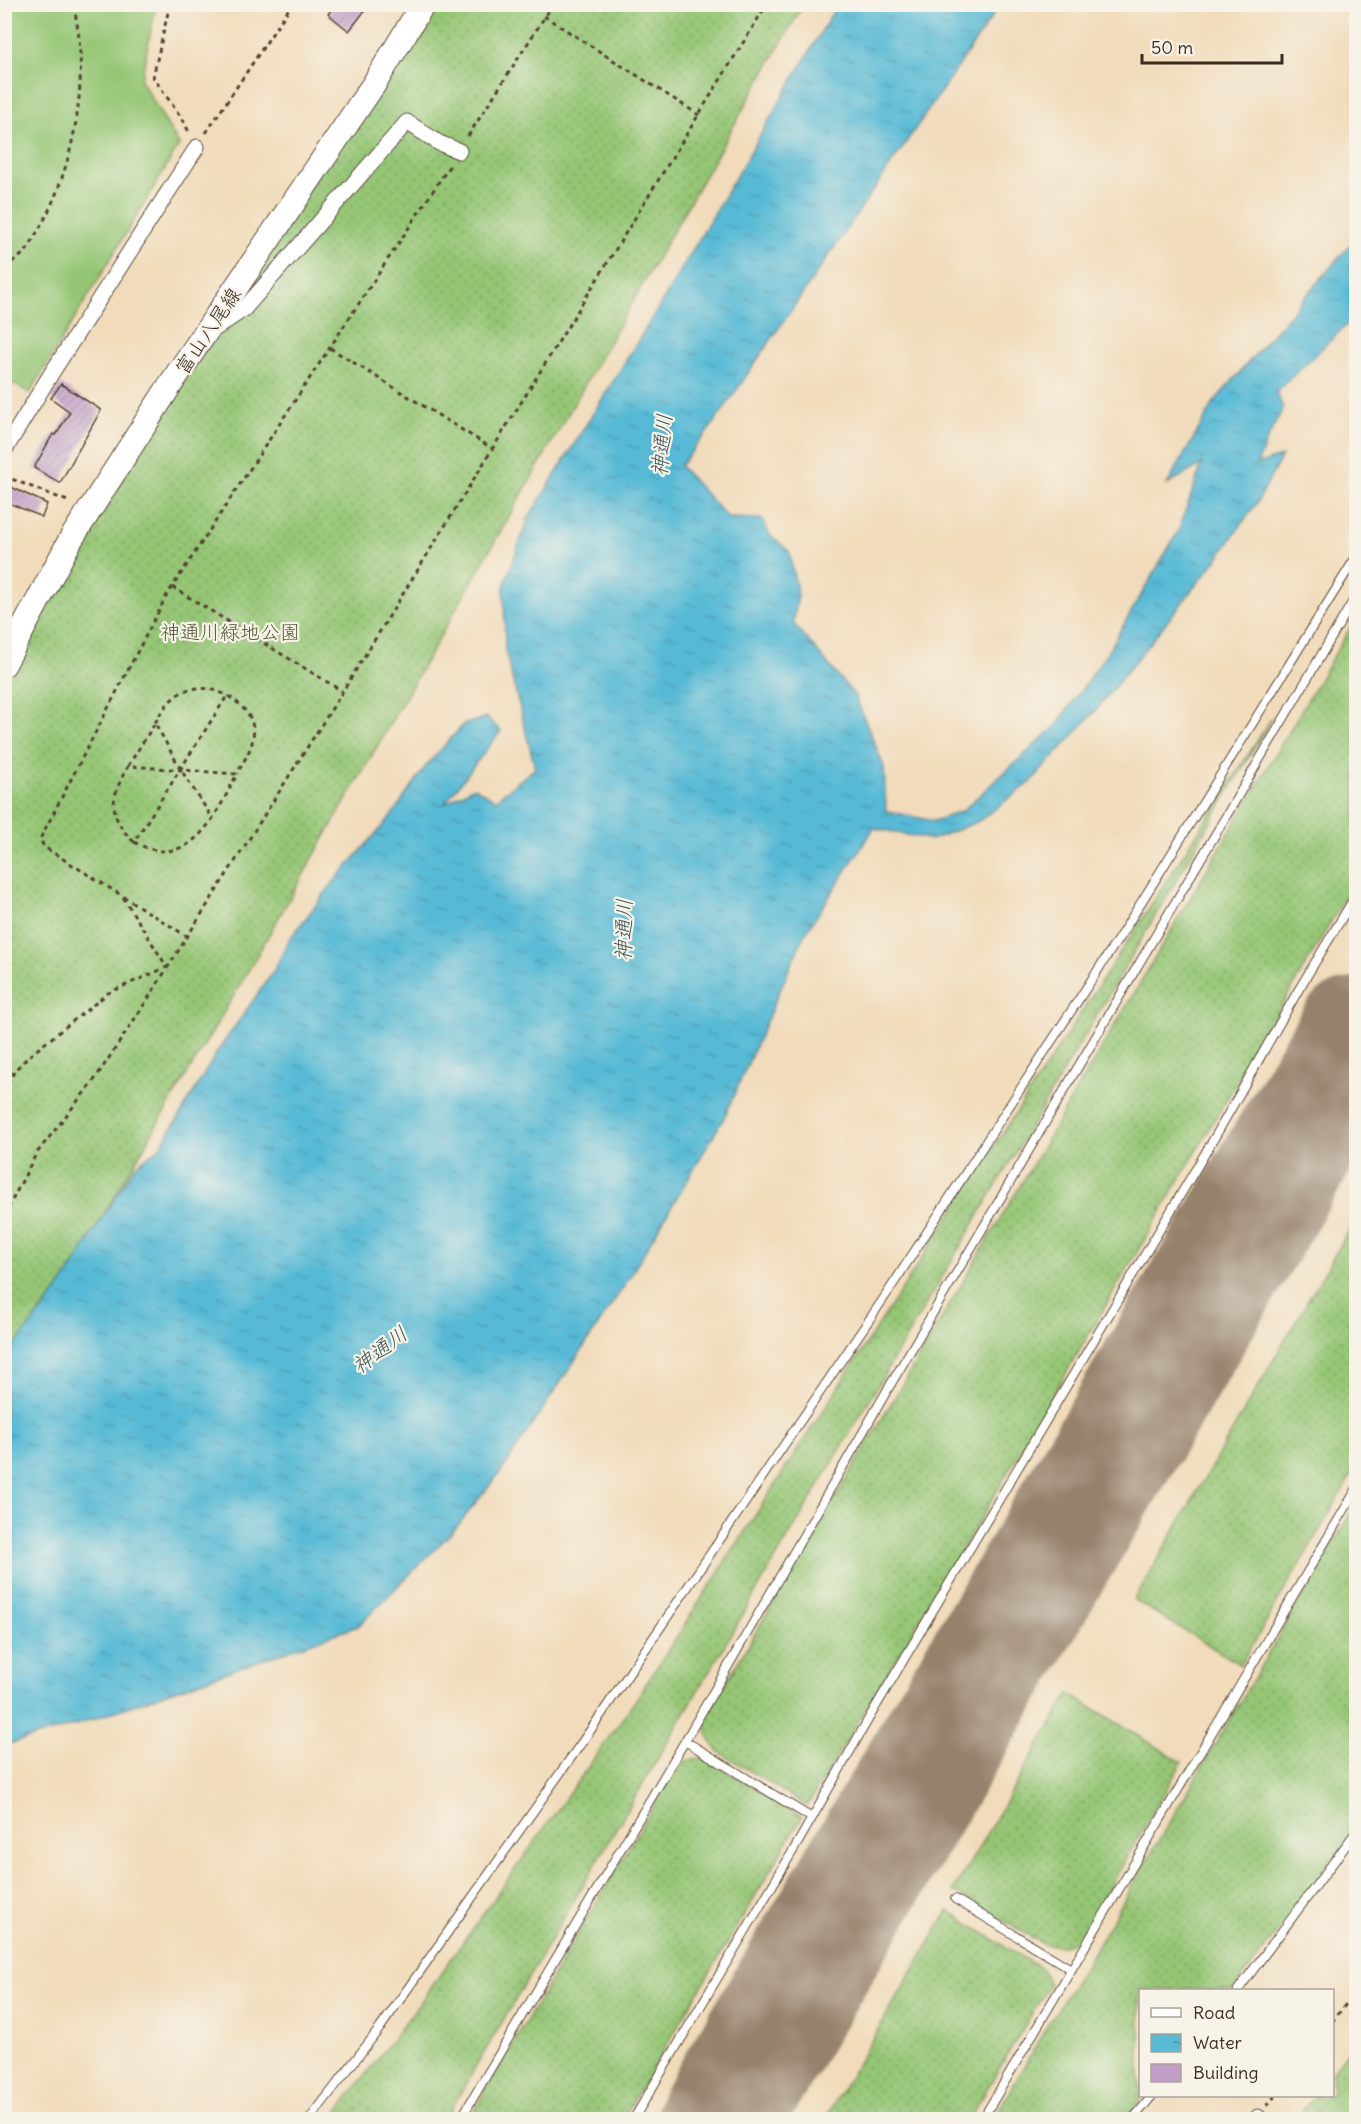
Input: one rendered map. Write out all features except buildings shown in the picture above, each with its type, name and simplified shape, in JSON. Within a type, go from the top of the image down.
[{"type":"main road","name":"富山八尾線","points":[[4,664],[70,539],[174,379],[374,84],[423,4]]},
{"type":"street","points":[[205,336],[244,309],[407,122],[439,143],[459,152]]},
{"type":"street","points":[[4,452],[51,374],[197,147]]},
{"type":"lane","points":[[309,2120],[380,2028],[592,1728],[888,1292],[1124,930],[1356,557]]},
{"type":"lane","points":[[460,2120],[685,1741],[891,1384],[1356,596]]},
{"type":"lane","points":[[633,2120],[1356,895]]},
{"type":"lane","points":[[982,2120],[1356,1490]]},
{"type":"lane","points":[[685,1741],[812,1818]]},
{"type":"lane","points":[[1240,1989],[1356,1832]]},
{"type":"lane","points":[[955,1899],[1071,1969]]},
{"type":"lane","points":[[1132,2120],[1151,2097]]},
{"type":"path","points":[[4,267],[26,251],[50,210],[71,146],[81,76],[78,26],[73,4]]},
{"type":"path","points":[[170,4],[153,77],[183,120],[197,147],[292,4]]},
{"type":"path","points":[[188,937],[44,847],[40,839],[172,587],[459,152],[553,4]]},
{"type":"path","points":[[4,1216],[36,1154],[95,1079],[188,937],[768,4]]},
{"type":"path","points":[[544,16],[700,116]]},
{"type":"path","points":[[330,348],[493,449]]},
{"type":"path","points":[[4,476],[72,503]]},
{"type":"path","points":[[172,587],[343,691]]},
{"type":"path","points":[[199,687],[220,692],[237,703],[249,716],[254,728],[251,747],[213,819],[189,844],[171,850],[153,850],[134,842],[123,831],[114,816],[113,800],[118,784],[155,723],[167,703],[182,691],[199,687]]},
{"type":"path","points":[[134,842],[227,696]]},
{"type":"path","points":[[155,723],[181,770],[213,819]]},
{"type":"path","points":[[128,766],[237,774]]},
{"type":"path","points":[[123,896],[167,967]]},
{"type":"path","points":[[4,1092],[15,1070],[29,1056],[108,993],[167,967]]},
{"type":"path","points":[[1334,2019],[1356,1991]]},
{"type":"green space","points":[[5,4],[156,5],[141,80],[179,145],[30,393],[5,379]]},
{"type":"green space","name":"神通川緑地公園","points":[[423,5],[803,5],[240,985],[64,1282],[5,1358],[5,664]]},
{"type":"green space","points":[[1356,618],[1356,879],[974,1530],[807,1806],[719,1752],[708,1736],[705,1718]]},
{"type":"green space","points":[[1272,718],[445,2119],[332,2119],[419,2004],[635,1701]]},
{"type":"green space","points":[[1356,1218],[1356,1467],[1241,1665],[1134,1600]]},
{"type":"green space","points":[[1356,1504],[1356,1829],[1234,1989],[1139,1989],[1139,2097],[1143,2097],[1123,2119],[993,2120],[1050,2021],[1087,1963]]},
{"type":"green space","points":[[1069,1694],[1182,1762],[1081,1937],[1071,1943],[1054,1946],[1043,1944],[953,1891]]},
{"type":"green space","points":[[698,1758],[711,1761],[802,1817],[623,2119],[468,2120],[676,1768],[685,1761]]},
{"type":"green space","points":[[948,1911],[1043,1970],[1049,1985],[969,2119],[825,2119]]},
{"type":"green space","points":[[1356,2040],[1356,2119],[1295,2119],[1313,2097],[1334,2097],[1334,2070]]},
{"type":"water","name":"神通川","points":[[837,5],[1000,5],[712,426],[680,466],[728,518],[762,519],[770,535],[789,551],[798,596],[793,623],[855,696],[884,767],[886,811],[934,821],[962,811],[1056,726],[1109,650],[1178,532],[1202,464],[1167,485],[1215,401],[1356,238],[1356,316],[1276,392],[1283,408],[1257,465],[1282,456],[1258,501],[1217,559],[1096,710],[1030,783],[977,822],[931,840],[874,828],[804,935],[724,1118],[626,1283],[505,1466],[455,1529],[358,1626],[76,1725],[5,1745],[5,1358],[64,1282],[137,1164],[158,1149],[217,1052],[273,972],[289,940],[332,884],[392,815],[426,766],[463,725],[486,717],[501,731],[444,804],[474,787],[495,800],[535,768],[505,650],[504,586],[528,519],[659,307]]},
{"type":"taxiway","points":[[1303,1131],[1356,1099]]},
{"type":"runway","points":[[718,2120],[1356,1040]]}]
